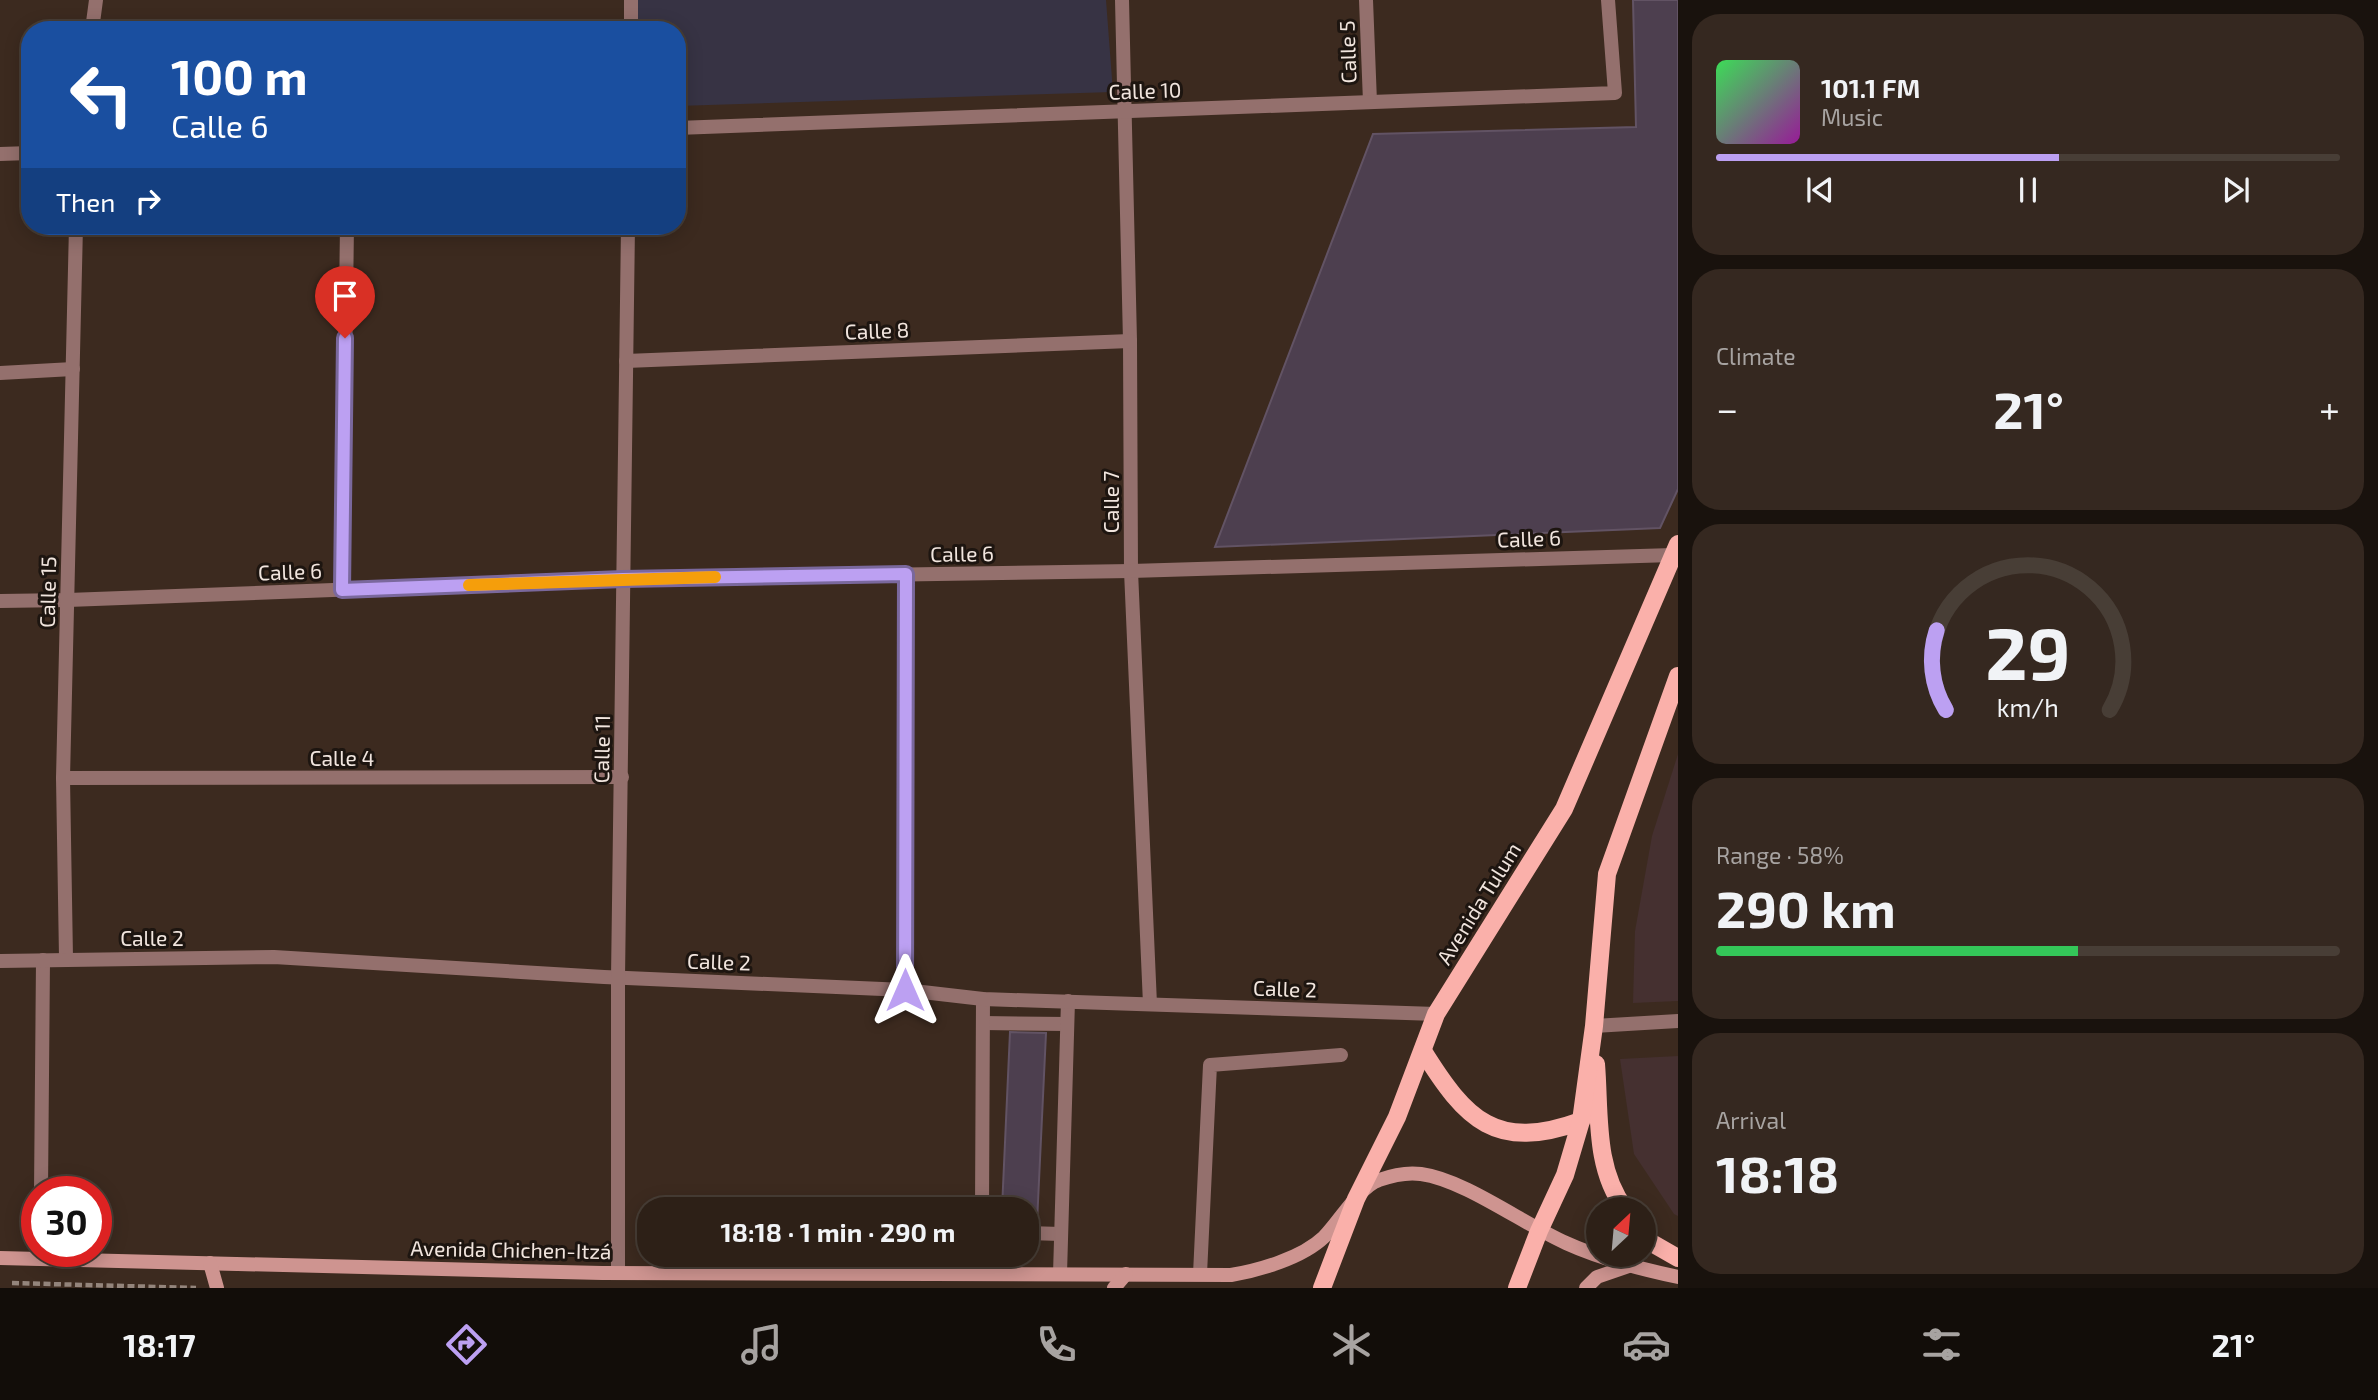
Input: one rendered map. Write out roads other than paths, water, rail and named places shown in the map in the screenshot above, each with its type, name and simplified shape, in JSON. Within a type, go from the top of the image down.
[{"type":"main road","name":"Avenida Tulum","points":[[1322,1288],[1356,1199],[1398,1117],[1436,1014],[1564,809],[1676,549]]},
{"type":"main road","points":[[1517,1288],[1565,1175],[1581,1121],[1594,1026],[1607,874],[1678,676]]},
{"type":"main road","points":[[1594,1026],[1603,1167],[1617,1197]]},
{"type":"main road","points":[[1423,1051],[1447,1090],[1463,1108],[1484,1124],[1528,1132],[1558,1129],[1581,1121]]},
{"type":"main road","name":"Avenida Chichen-Itzá","points":[[112,1258],[618,1273],[1231,1275],[1257,1270],[1292,1256],[1322,1239],[1375,1181],[1402,1173],[1423,1174],[1450,1182],[1539,1231],[1586,1251]]},
{"type":"main road","points":[[1656,1245],[1678,1258]]},
{"type":"main road","name":"Avenida Chichen-Itzá","points":[[0,1258],[21,1256]]},
{"type":"main road","points":[[210,1263],[217,1288]]},
{"type":"main road","points":[[1586,1288],[1597,1278],[1626,1267]]},
{"type":"main road","name":"Avenida Chichen-Itzá","points":[[1633,1267],[1678,1277]]},
{"type":"main road","points":[[1114,1288],[1126,1274]]},
{"type":"main road","points":[[1200,1274],[1208,1288]]},
{"type":"street","points":[[93,21],[96,0]]},
{"type":"street","points":[[631,0],[631,21]]},
{"type":"street","name":"Calle 7","points":[[1122,0],[1130,341],[1131,571],[1150,1004]]},
{"type":"street","name":"Calle 5","points":[[1366,0],[1370,102]]},
{"type":"street","name":"Calle 10","points":[[686,128],[1615,93],[1608,0]]},
{"type":"street","points":[[0,154],[21,153]]},
{"type":"street","name":"Calle 15","points":[[65,958],[63,778],[76,235]]},
{"type":"street","points":[[342,590],[347,235]]},
{"type":"street","name":"Calle 11","points":[[618,1273],[618,978],[628,235]]},
{"type":"street","name":"Calle 8","points":[[626,361],[1130,341]]},
{"type":"street","points":[[0,373],[73,369]]},
{"type":"street","name":"Calle 6","points":[[0,601],[623,579],[1131,571],[1676,549]]},
{"type":"street","points":[[905,990],[906,574]]},
{"type":"street","name":"Calle 4","points":[[63,778],[622,777]]},
{"type":"street","name":"Calle 2","points":[[0,961],[274,957],[618,978],[905,990],[983,999],[1436,1014]]},
{"type":"street","points":[[41,1176],[43,960]]},
{"type":"street","points":[[982,1197],[983,999]]},
{"type":"street","points":[[1060,1274],[1068,1002]]},
{"type":"street","points":[[1594,1026],[1678,1021]]},
{"type":"street","points":[[983,1023],[1067,1024]]},
{"type":"street","points":[[1200,1274],[1210,1065],[1341,1055]]},
{"type":"street","points":[[1039,1233],[1061,1234]]},
{"type":"street","points":[[983,1267],[983,1274]]}]
